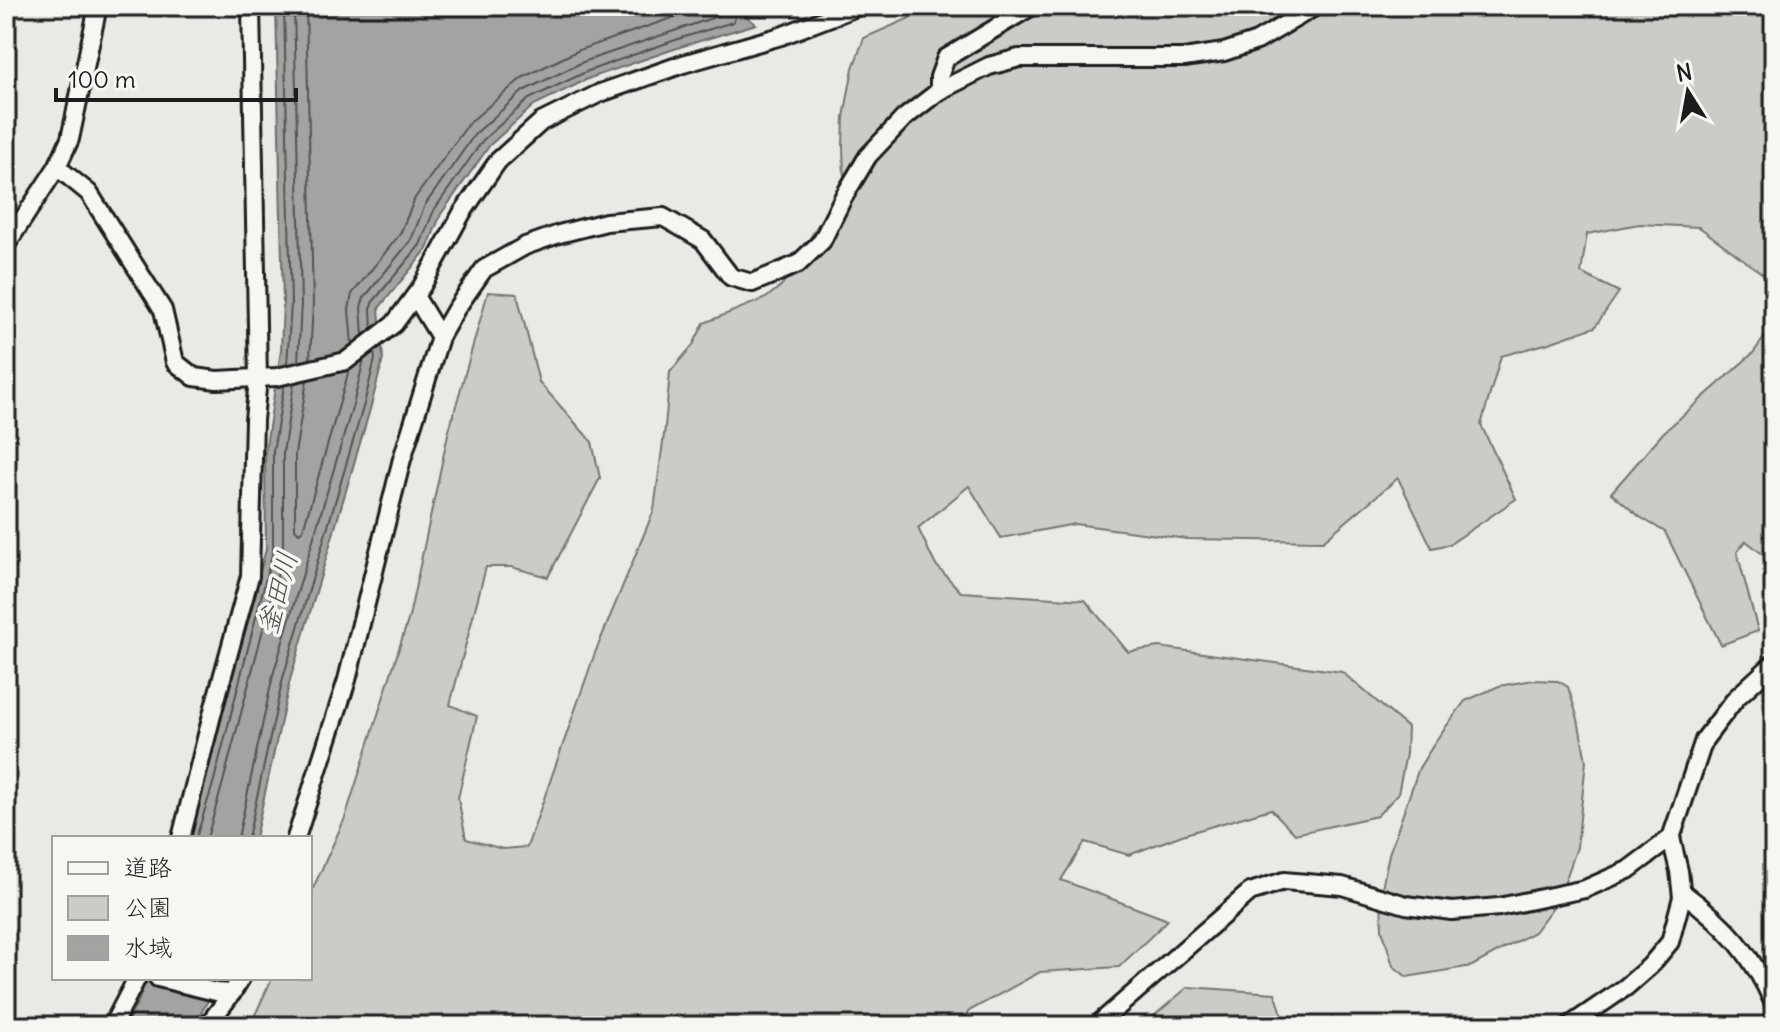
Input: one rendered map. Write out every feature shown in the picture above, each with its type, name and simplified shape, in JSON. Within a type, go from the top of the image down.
[{"type":"street","points":[[6,245],[57,167],[70,139],[98,6]]},
{"type":"street","points":[[182,836],[250,576],[258,379],[251,6]]},
{"type":"street","points":[[57,167],[89,193],[163,310],[175,362],[194,377],[217,380],[277,377],[346,361],[394,324],[422,286],[462,213],[498,161],[541,122],[600,93],[683,64],[781,36],[830,12],[859,6]]},
{"type":"street","points":[[939,91],[939,77],[946,58],[1032,6]]},
{"type":"street","points":[[297,836],[347,680],[402,459],[440,337],[484,269],[525,246],[559,234],[606,222],[663,217],[703,240],[731,277],[752,283],[798,264],[822,241],[868,156],[904,118],[939,91],[989,66],[1019,58],[1184,58],[1224,52],[1257,41],[1316,6]]},
{"type":"street","points":[[415,296],[440,337]]},
{"type":"street","points":[[1569,1026],[1626,987],[1650,966],[1670,942],[1682,897],[1671,838],[1704,740],[1736,698],[1774,663]]},
{"type":"street","points":[[1096,1026],[1250,892],[1284,881],[1342,886],[1406,905],[1452,911],[1499,907],[1585,889],[1628,870],[1671,838]]},
{"type":"street","points":[[1682,892],[1710,914],[1743,948],[1762,976],[1774,1004]]},
{"type":"street","points":[[112,1026],[136,980]]},
{"type":"street","points":[[167,980],[224,993]]},
{"type":"street","points":[[207,1026],[224,993],[239,980]]},
{"type":"green space","points":[[937,6],[1774,6],[1774,282],[1699,227],[1639,224],[1587,234],[1581,273],[1619,292],[1595,327],[1501,356],[1481,425],[1516,499],[1450,544],[1432,548],[1398,478],[1323,541],[1187,539],[1075,524],[1001,538],[969,486],[918,528],[935,564],[961,592],[1085,600],[1128,652],[1159,647],[1342,672],[1407,727],[1406,754],[1398,794],[1377,816],[1295,834],[1271,809],[1182,835],[1129,855],[1085,842],[1061,880],[1168,920],[1119,967],[1040,972],[969,1011],[958,1026],[250,1026],[271,980],[312,980],[312,891],[345,818],[409,617],[448,434],[488,292],[517,294],[539,382],[592,442],[600,478],[548,577],[511,567],[486,567],[450,705],[477,716],[458,798],[466,839],[503,849],[527,847],[595,653],[654,510],[670,372],[693,345],[704,323],[766,298],[782,285],[844,181],[844,117],[853,68],[864,38]]},
{"type":"green space","points":[[1774,324],[1774,563],[1746,541],[1737,552],[1758,631],[1721,645],[1665,532],[1640,517],[1611,493],[1663,433],[1753,353]]},
{"type":"green space","points":[[1533,680],[1558,681],[1568,687],[1586,761],[1577,847],[1559,899],[1534,932],[1472,966],[1407,977],[1393,966],[1382,929],[1381,893],[1389,854],[1419,768],[1465,701],[1499,686]]},
{"type":"green space","points":[[1188,987],[1275,993],[1286,1025],[1147,1026],[1148,1021]]},
{"type":"water","name":"釜田川","points":[[276,6],[734,6],[756,24],[590,78],[534,105],[490,145],[441,214],[427,249],[379,308],[383,359],[290,680],[255,836],[189,836],[266,549],[265,452],[281,350],[283,304]]},
{"type":"water","points":[[145,980],[219,980],[194,1026],[125,1026]]}]
